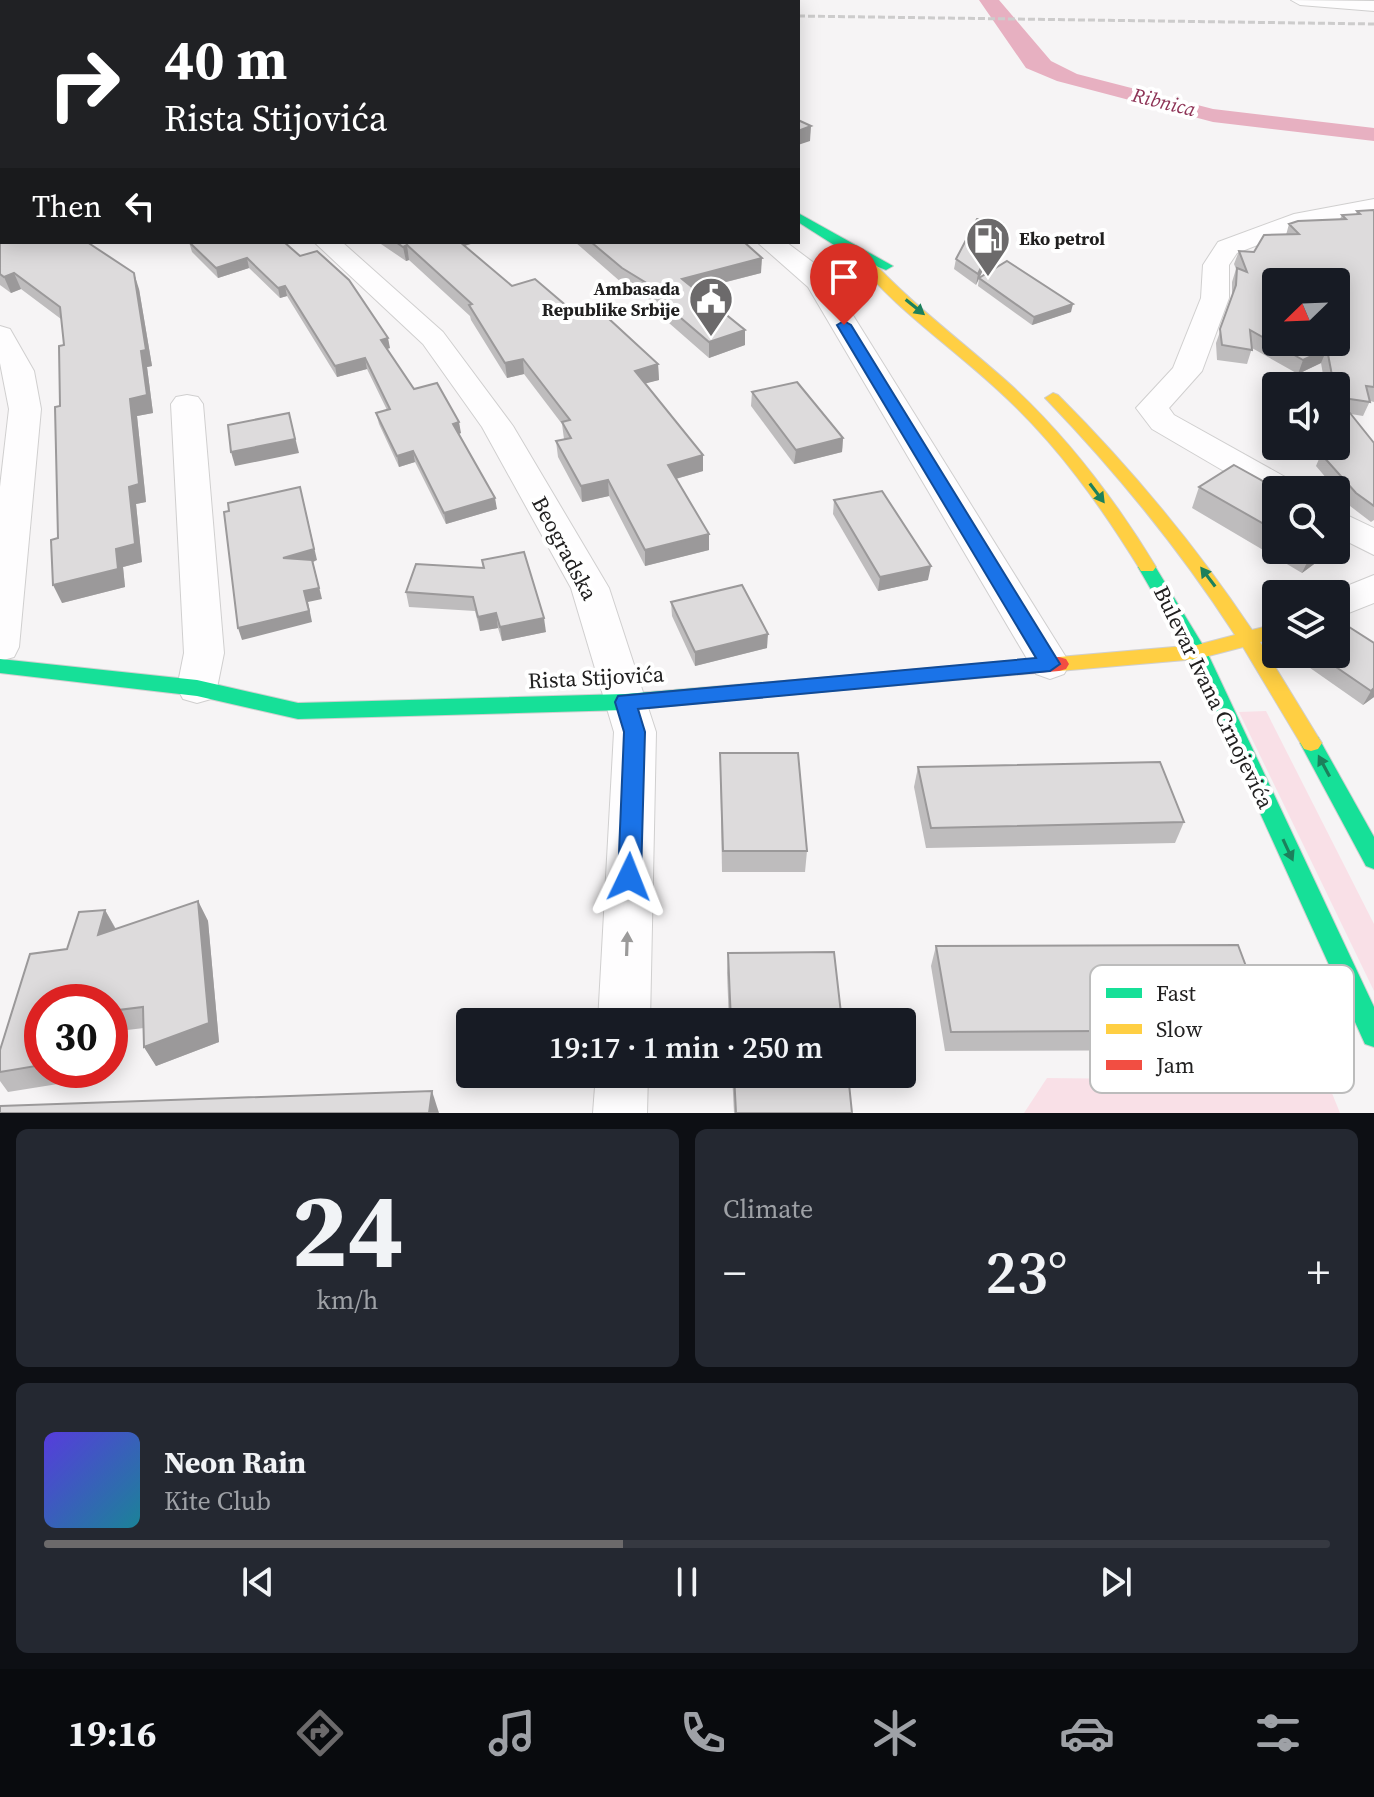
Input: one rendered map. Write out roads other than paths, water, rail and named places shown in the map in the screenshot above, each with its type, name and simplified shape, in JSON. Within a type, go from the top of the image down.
[{"type":"main road","points":[[800,218],[858,254],[908,278]]},
{"type":"main road","name":"Bulevar Ivana Crnojevića","points":[[858,254],[877,277],[1009,392],[1076,466],[1137,549],[1197,652],[1342,965]]},
{"type":"main road","name":"Bulevar Ivana Crnojevića","points":[[1036,382],[1135,485],[1253,640],[1374,859]]},
{"type":"main road","name":"Rista Stijovića","points":[[0,666],[197,688],[298,711],[625,702],[1197,652],[1262,636]]},
{"type":"main road","name":"Bulevar Ivana Crnojevića","points":[[1354,992],[1374,1035]]},
{"type":"street","points":[[1300,0],[1374,6]]},
{"type":"street","points":[[1262,479],[1163,422],[1152,408],[1187,371],[1215,298],[1216,265],[1227,248],[1303,219],[1374,206]]},
{"type":"street","name":"Beogradska","points":[[329,244],[433,338],[497,426],[590,588],[635,732],[625,1008]]},
{"type":"street","points":[[773,244],[813,275],[821,286],[1050,664]]},
{"type":"street","points":[[0,335],[19,371],[25,409],[0,647]]},
{"type":"street","points":[[187,404],[204,653],[197,688]]},
{"type":"street","points":[[1350,529],[1374,543]]},
{"type":"street","points":[[1350,599],[1374,588]]},
{"type":"street","points":[[620,1113],[621,1088]]},
{"type":"water","name":"Ribnica","points":[[979,0],[999,0],[1051,61],[1077,74],[1213,109],[1374,128],[1374,141],[1213,122],[1057,81],[1026,68]]},
{"type":"railway","points":[[800,16],[1374,24]]},
{"type":"place","name":"Eko petrol","points":[[988,278]]},
{"type":"place","name":"Ambasada Republike Srbije","points":[[711,338]]}]
